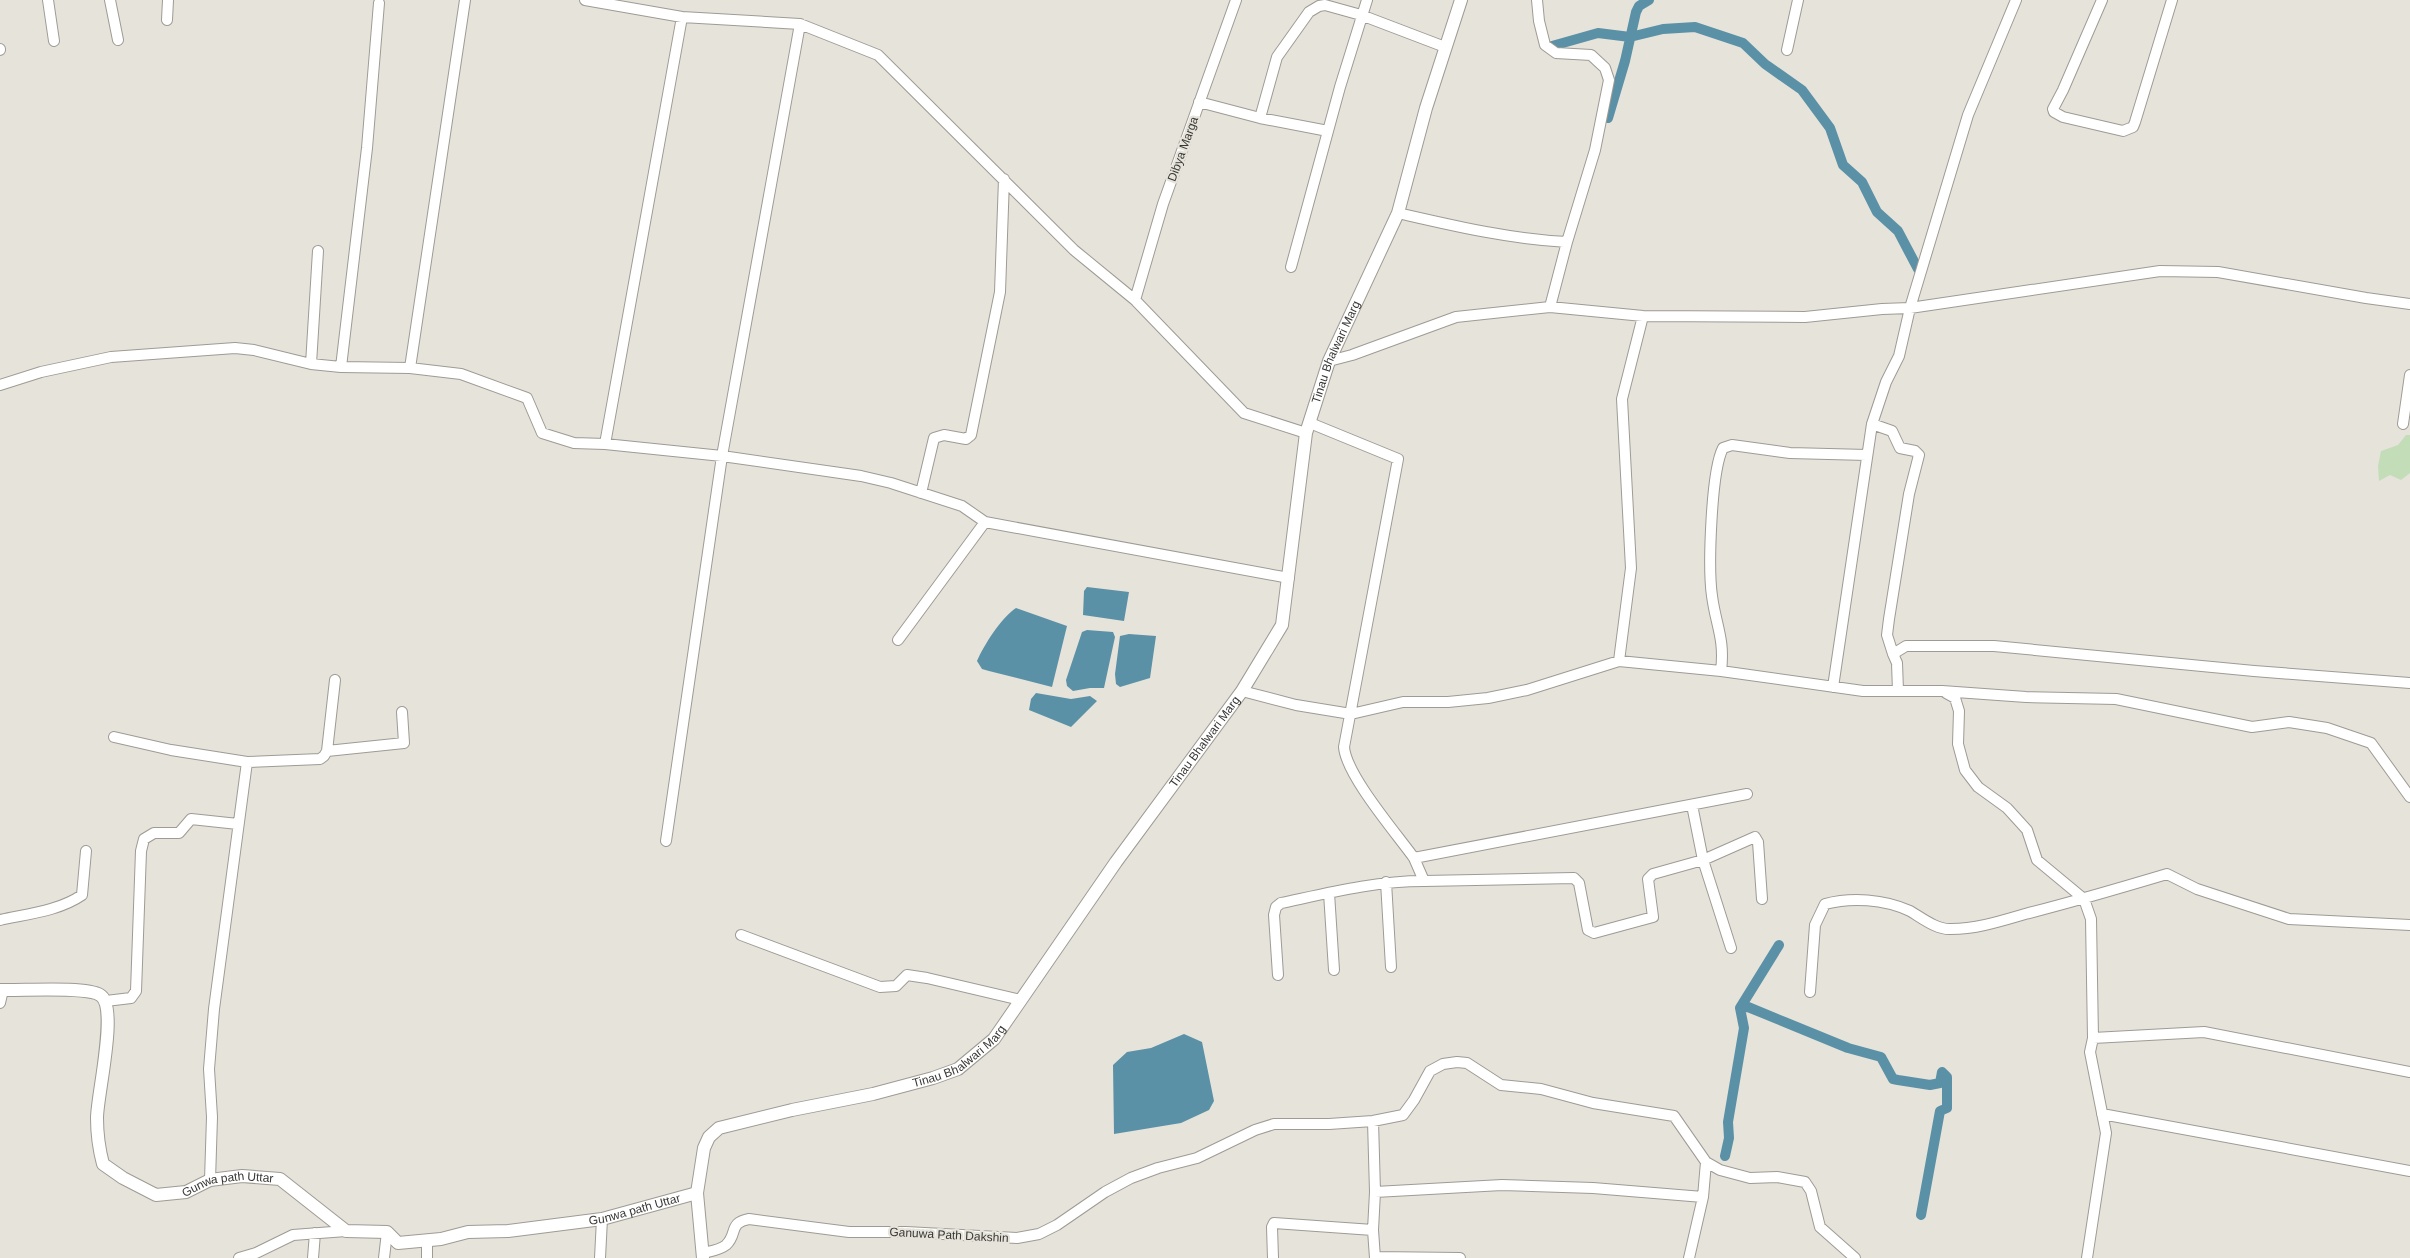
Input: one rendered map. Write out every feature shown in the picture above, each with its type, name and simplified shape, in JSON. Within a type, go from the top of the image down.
[{"type":"street","points":[[48,0],[54,41]]},
{"type":"street","points":[[110,0],[118,40]]},
{"type":"street","points":[[167,20],[168,0]]},
{"type":"street","points":[[410,368],[464,0]]},
{"type":"street","points":[[585,0],[682,17],[800,24],[878,55],[1074,250],[1134,300],[1244,413],[1308,428],[1398,458],[1344,747],[1344,756],[1353,773],[1414,858],[1424,881]]},
{"type":"street","name":"Dibya Marga","points":[[1134,300],[1163,204],[1236,0]]},
{"type":"street","points":[[1291,267],[1328,130],[1367,0]]},
{"type":"street","name":"Tinau Bhalwari Marg","points":[[703,1256],[696,1193],[704,1148],[709,1137],[719,1128],[792,1110],[873,1094],[958,1069],[994,1039],[1041,968],[1059,948],[1116,862],[1242,691],[1282,625],[1308,428],[1329,361],[1398,213],[1426,108],[1461,0]]},
{"type":"street","points":[[1537,0],[1539,21],[1545,45],[1556,53],[1591,56],[1605,68],[1609,80],[1594,150],[1550,307]]},
{"type":"street","points":[[1787,50],[1798,0]]},
{"type":"street","points":[[1833,687],[1872,424],[1886,382],[1899,356],[1910,308],[1968,115],[2016,0]]},
{"type":"street","points":[[2102,0],[2086,40],[2053,109],[2054,112],[2063,117],[2123,131],[2133,127],[2135,122],[2172,0]]},
{"type":"street","points":[[341,367],[367,148],[379,3]]},
{"type":"street","points":[[1260,118],[1278,57],[1309,12],[1325,5],[1446,47]]},
{"type":"street","points":[[604,444],[682,17]]},
{"type":"street","points":[[666,841],[722,456],[800,24]]},
{"type":"street","points":[[1199,102],[1260,118],[1328,130]]},
{"type":"street","points":[[921,493],[934,438],[944,435],[966,439],[971,435],[1000,292],[1004,179]]},
{"type":"street","points":[[1398,213],[1484,233],[1530,240],[1567,242]]},
{"type":"street","points":[[311,364],[318,250]]},
{"type":"street","points":[[1329,361],[1352,355],[1456,317],[1550,307],[1643,316],[1805,317],[1910,308],[2160,271],[2218,272],[2410,304]]},
{"type":"street","points":[[1619,661],[1631,568],[1622,399],[1643,316]]},
{"type":"street","points":[[0,385],[41,372],[111,357],[199,349],[254,350],[311,364],[341,367],[410,368],[461,374],[527,398],[542,433],[574,444],[604,444],[722,456],[861,476],[891,483],[962,506],[984,522],[1289,578]]},
{"type":"street","points":[[2403,424],[2410,375]]},
{"type":"street","points":[[1872,424],[1892,432],[1900,448],[1919,455],[1902,533],[1887,635],[1898,663],[1898,691]]},
{"type":"street","points":[[1721,671],[1722,641],[1714,609],[1710,568],[1716,486],[1723,448],[1732,445],[1790,453],[1867,456]]},
{"type":"street","points":[[898,640],[984,522]]},
{"type":"street","points":[[1893,654],[1906,646],[1994,646],[2254,671],[2410,683]]},
{"type":"street","points":[[1242,691],[1296,705],[1351,714],[1403,702],[1448,702],[1488,698],[1527,690],[1619,661],[1721,671],[1863,692],[1942,691],[2026,697],[2116,699],[2252,727],[2289,722],[2327,728],[2371,743],[2410,797]]},
{"type":"street","points":[[114,737],[171,750],[247,762],[313,760],[324,756],[327,751],[336,680]]},
{"type":"street","points":[[1942,691],[1955,698],[1959,711],[1958,744],[1965,770],[1978,787],[2006,808],[2027,830],[2037,860],[2084,899],[2091,918],[2092,1038],[2090,1052],[2106,1132],[2087,1258]]},
{"type":"street","points":[[327,751],[404,743],[402,712]]},
{"type":"street","points":[[210,1180],[212,1117],[209,1069],[214,1009],[247,762]]},
{"type":"street","points":[[1414,858],[1747,794]]},
{"type":"street","points":[[1692,805],[1703,860],[1731,948]]},
{"type":"street","points":[[0,1003],[2,990],[62,990],[99,994],[106,1002],[131,998],[136,991],[141,851],[144,839],[154,833],[179,833],[188,821],[195,819],[238,824]]},
{"type":"street","points":[[1278,975],[1274,915],[1276,907],[1281,903],[1386,882],[1574,878],[1579,883],[1588,930],[1594,933],[1653,917],[1648,882],[1649,876],[1703,860],[1751,837],[1757,838],[1762,899]]},
{"type":"street","points":[[0,920],[58,907],[82,895],[86,851]]},
{"type":"street","points":[[1810,992],[1814,925],[1824,904],[1841,900],[1866,900],[1908,910],[1948,930],[1969,928],[2084,899],[2168,874],[2197,889],[2289,918],[2410,925]]},
{"type":"street","points":[[1386,882],[1391,967]]},
{"type":"street","points":[[1328,893],[1334,970]]},
{"type":"street","points":[[741,936],[880,987],[896,986],[906,975],[927,978],[1021,1000]]},
{"type":"street","name":"Gunwa path Uttar","points":[[106,1002],[108,1021],[107,1048],[101,1077],[97,1118],[98,1146],[103,1164],[123,1178],[156,1195],[186,1192],[210,1180],[242,1176],[280,1179],[346,1231],[387,1232],[398,1243],[441,1239],[468,1232],[508,1230],[602,1219],[696,1193]]},
{"type":"street","points":[[2092,1038],[2204,1032],[2410,1072]]},
{"type":"street","name":"Ganuwa Path Dakshin","points":[[703,1256],[726,1245],[735,1224],[740,1220],[749,1219],[850,1232],[906,1232],[1016,1238],[1039,1234],[1057,1225],[1105,1192],[1131,1178],[1158,1168],[1198,1158],[1255,1130],[1274,1124],[1373,1122],[1403,1115],[1414,1100],[1430,1071],[1443,1064],[1457,1062],[1467,1063],[1501,1085],[1541,1089],[1593,1103],[1674,1116],[1706,1162]]},
{"type":"street","points":[[2102,1114],[2410,1171]]},
{"type":"street","points":[[1373,1122],[1376,1192],[1373,1230],[1375,1257],[1460,1258]]},
{"type":"street","points":[[1689,1258],[1703,1198],[1706,1162],[1739,1176],[1762,1179],[1777,1177],[1805,1182],[1811,1191],[1820,1227],[1855,1258]]},
{"type":"street","points":[[1376,1192],[1502,1185],[1593,1188],[1703,1198]]},
{"type":"street","points":[[600,1258],[602,1219]]},
{"type":"street","points":[[1273,1258],[1272,1227],[1274,1224],[1373,1230]]},
{"type":"street","points":[[239,1258],[256,1253],[293,1235],[346,1231]]},
{"type":"street","points":[[384,1258],[387,1232]]},
{"type":"street","points":[[312,1258],[315,1234]]},
{"type":"street","points":[[426,1241],[427,1258]]},
{"type":"green space","points":[[2406,435],[2410,435],[2410,473],[2401,480],[2390,475],[2379,481],[2378,466],[2381,451],[2398,445]]},
{"type":"water","points":[[1087,587],[1129,592],[1124,621],[1083,615],[1084,591]]},
{"type":"water","points":[[1016,608],[1067,626],[1052,687],[982,669],[977,661],[994,632],[1010,612]]},
{"type":"water","points":[[1087,630],[1113,632],[1115,637],[1104,688],[1073,691],[1067,686],[1066,680],[1082,632]]},
{"type":"water","points":[[1129,634],[1156,636],[1150,678],[1120,687],[1116,684],[1115,674],[1120,636]]},
{"type":"water","points":[[1036,693],[1071,699],[1090,696],[1097,701],[1071,727],[1029,710],[1031,699]]},
{"type":"water","points":[[1184,1034],[1202,1042],[1214,1101],[1209,1110],[1181,1123],[1114,1134],[1113,1065],[1127,1052],[1151,1048]]},
{"type":"waterway","points":[[1608,118],[1625,61],[1636,12],[1639,6],[1649,0]]},
{"type":"waterway","points":[[1552,46],[1598,33],[1630,37],[1663,29],[1695,27],[1743,43],[1765,64],[1802,90],[1830,128],[1843,165],[1862,182],[1877,212],[1898,231],[1918,269]]},
{"type":"waterway","points":[[1725,1156],[1729,1138],[1728,1122],[1744,1028],[1740,1008],[1779,945]]},
{"type":"waterway","points":[[1740,1008],[1748,1007],[1848,1048],[1881,1057],[1893,1079],[1930,1085],[1940,1083],[1942,1072],[1947,1077],[1947,1108],[1940,1111],[1921,1215]]}]
